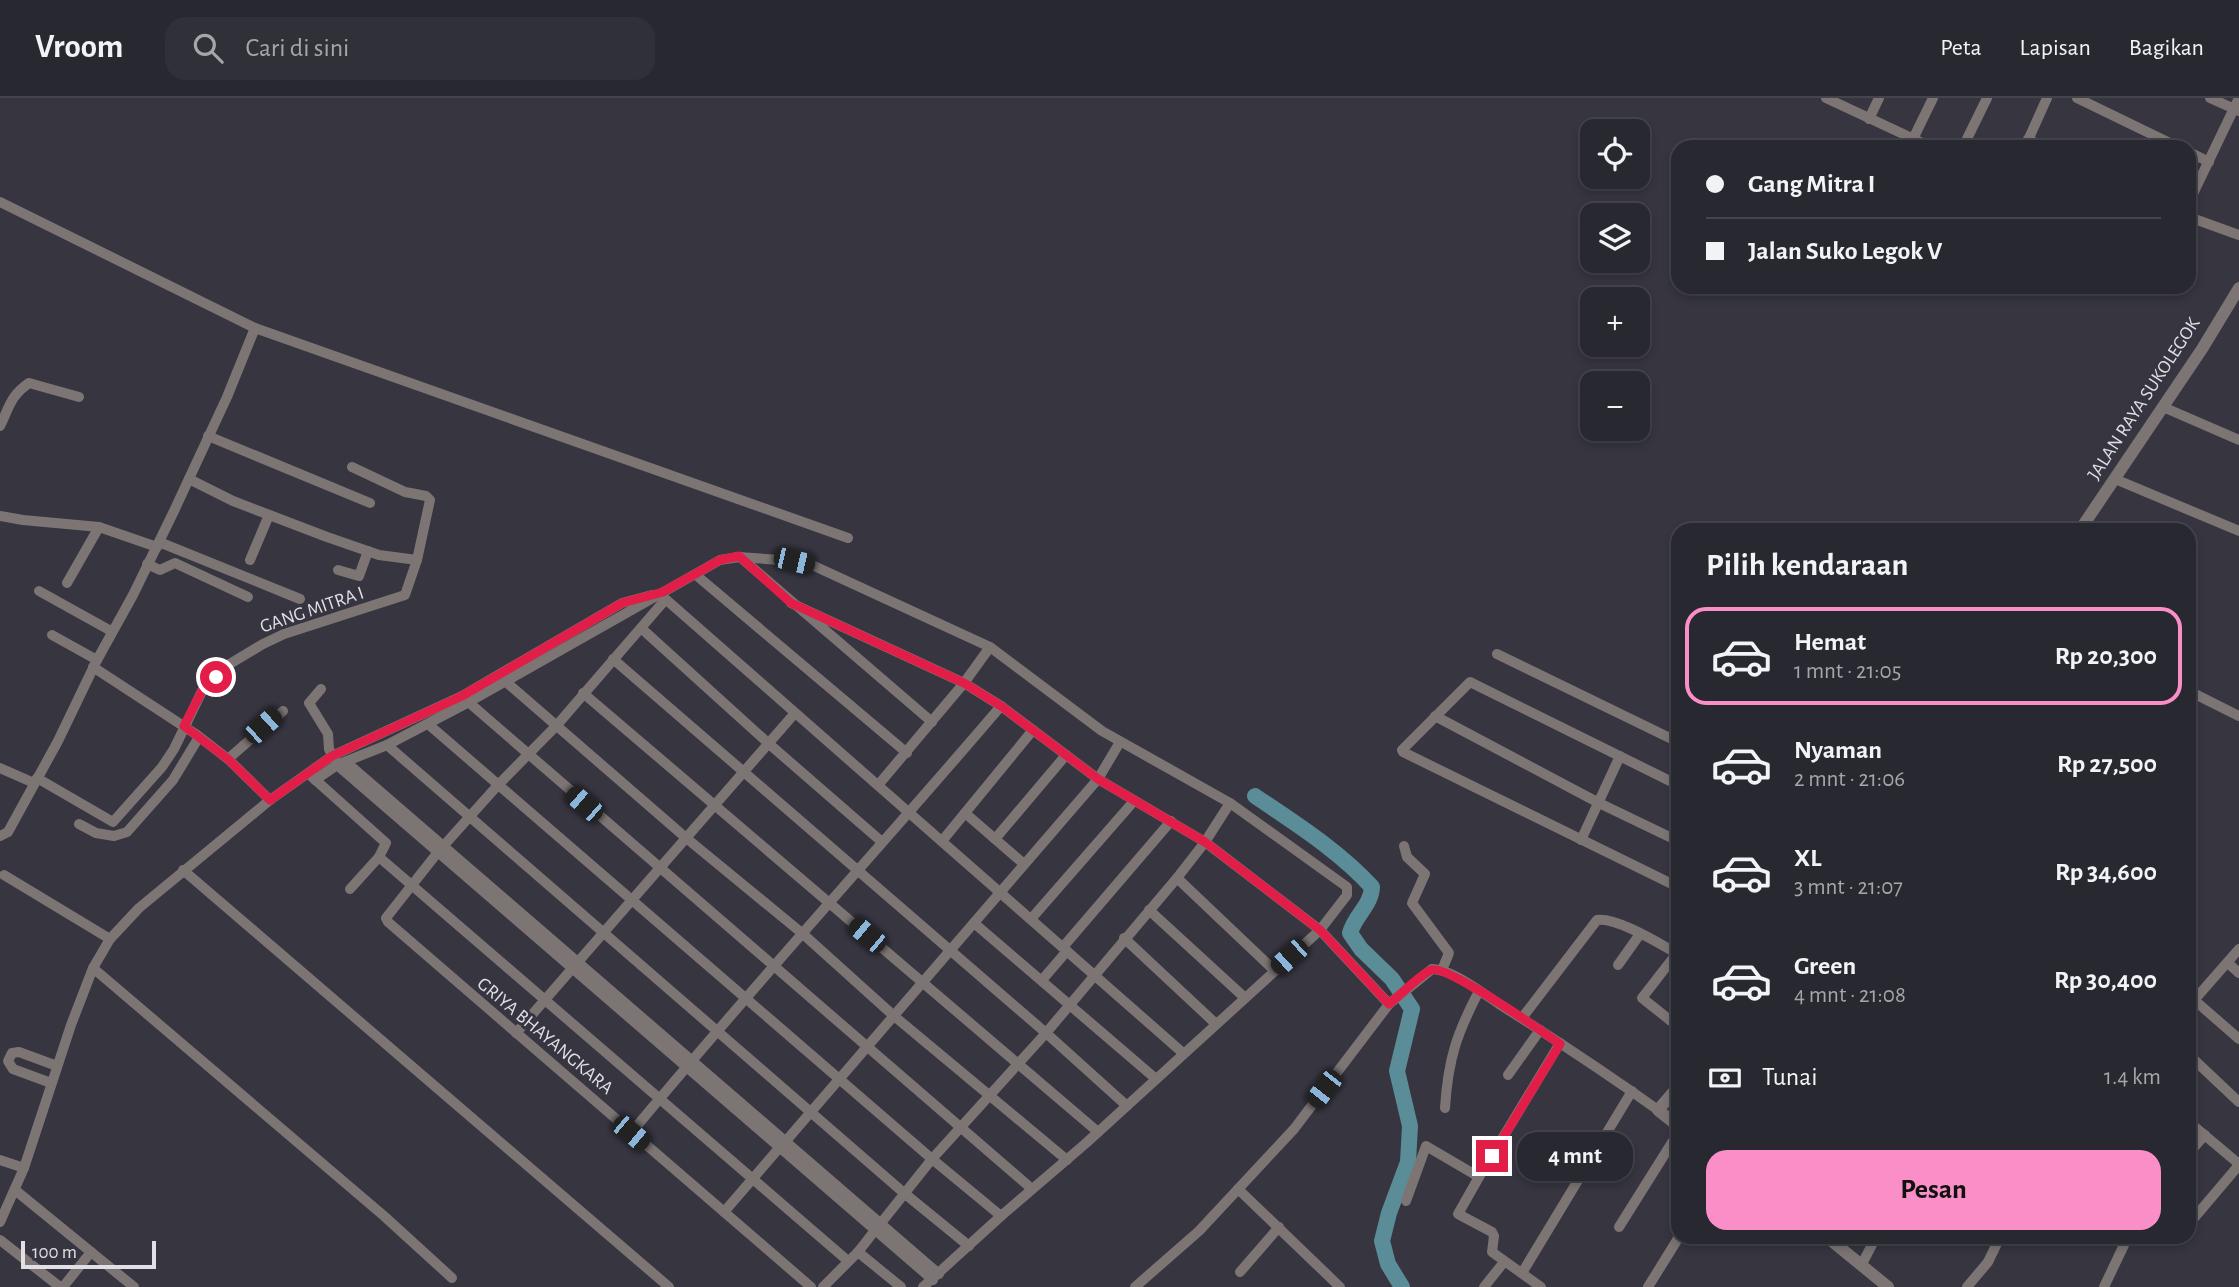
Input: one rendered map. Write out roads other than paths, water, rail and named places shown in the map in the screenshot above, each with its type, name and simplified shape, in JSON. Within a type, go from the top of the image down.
[{"type":"street","points":[[1826,98],[1913,139],[1933,98]]},
{"type":"street","points":[[1869,119],[1879,98]]},
{"type":"street","points":[[1966,140],[1987,98]]},
{"type":"street","points":[[2027,140],[2047,98]]},
{"type":"street","points":[[2077,98],[2164,140]]},
{"type":"street","points":[[2210,98],[2236,110]]},
{"type":"street","points":[[2196,188],[2236,110],[2239,98]]},
{"type":"street","points":[[2196,156],[2209,162]]},
{"type":"street","points":[[0,202],[255,328],[848,538]]},
{"type":"street","points":[[2196,220],[2239,235]]},
{"type":"street","name":"JALAN RAYA SUKOLEGOK","points":[[2085,523],[2239,288]]},
{"type":"street","points":[[0,836],[8,832],[158,545],[255,328]]},
{"type":"street","points":[[1,422],[15,395],[29,383],[79,397]]},
{"type":"street","points":[[2163,407],[2239,440]]},
{"type":"street","points":[[208,436],[370,503]]},
{"type":"street","points":[[189,479],[233,501],[379,555],[417,560],[429,504],[428,497],[405,492],[352,467]]},
{"type":"street","points":[[2115,479],[2239,531]]},
{"type":"street","points":[[250,560],[269,514]]},
{"type":"street","points":[[0,516],[99,527],[158,545],[300,599]]},
{"type":"street","points":[[67,583],[99,527]]},
{"type":"street","points":[[338,570],[359,576],[368,551]]},
{"type":"street","points":[[739,556],[932,722]]},
{"type":"street","points":[[0,1222],[24,1168],[51,1083],[93,968],[110,939],[139,908],[270,800],[338,761],[506,681],[720,560],[739,556],[812,565],[990,647],[1120,742],[1230,803],[1347,887],[1347,895],[1320,930],[923,1287]]},
{"type":"street","name":"GANG MITRA I","points":[[36,780],[113,822],[162,767],[174,749],[203,689],[228,664],[284,635],[402,598],[417,560]]},
{"type":"street","points":[[147,564],[160,570],[175,564],[248,597]]},
{"type":"street","points":[[696,575],[907,753]]},
{"type":"street","points":[[39,590],[111,631]]},
{"type":"street","points":[[410,886],[641,628],[662,595]]},
{"type":"street","points":[[338,761],[387,745],[428,724],[622,603],[662,595]]},
{"type":"street","points":[[662,595],[1183,1053]]},
{"type":"street","points":[[791,603],[964,683],[1001,706],[1098,779],[1205,842],[1320,930],[1389,1004]]},
{"type":"street","points":[[641,628],[882,842]]},
{"type":"street","points":[[52,635],[198,736],[228,759],[270,800]]},
{"type":"street","points":[[878,784],[907,753],[990,647]]},
{"type":"street","points":[[1497,654],[1671,739]]},
{"type":"street","points":[[613,659],[1127,1106]]},
{"type":"street","points":[[506,681],[685,837],[803,934],[894,1016],[1067,1160]]},
{"type":"street","points":[[1671,782],[1473,683],[1467,683],[1402,748],[1403,752],[1671,884]]},
{"type":"street","points":[[321,689],[309,702],[328,734],[338,761],[936,1277]]},
{"type":"street","points":[[583,692],[1098,1132]]},
{"type":"street","points":[[2196,694],[2239,716]]},
{"type":"street","points":[[465,699],[1032,1189]]},
{"type":"street","points":[[631,1133],[717,1030],[911,812],[1001,706]]},
{"type":"street","points":[[228,759],[283,711]]},
{"type":"street","points":[[516,1033],[630,899],[795,713]]},
{"type":"street","points":[[1435,716],[1599,803],[1671,838]]},
{"type":"street","points":[[428,724],[932,1159],[1002,1216]]},
{"type":"street","points":[[942,841],[1033,730]]},
{"type":"street","points":[[79,824],[96,833],[114,835],[127,832],[173,780],[198,736]]},
{"type":"street","points":[[724,1212],[1098,779],[1120,742]]},
{"type":"street","points":[[387,745],[904,1193],[969,1246]]},
{"type":"street","points":[[995,838],[1066,755]]},
{"type":"street","points":[[1581,840],[1620,756]]},
{"type":"street","points":[[0,768],[36,780]]},
{"type":"street","points":[[312,777],[385,840],[386,847],[351,889]]},
{"type":"street","points":[[1031,919],[1134,801]]},
{"type":"street","points":[[823,1287],[859,1252],[932,1159],[1045,1033],[1177,878],[1230,803]]},
{"type":"street","points":[[965,813],[1024,864]]},
{"type":"street","points":[[1042,980],[1171,821]]},
{"type":"street","points":[[1404,846],[1407,857],[1425,874],[1412,903],[1449,953],[1442,970]]},
{"type":"street","name":"GRIYA BHAYANGKARA","points":[[379,857],[848,1261]]},
{"type":"street","points":[[183,870],[669,1287]]},
{"type":"street","points":[[4,875],[110,939]]},
{"type":"street","points":[[1177,878],[1274,970]]},
{"type":"street","name":"GRIYA BHAYANGKARA","points":[[410,886],[387,914],[387,922],[811,1287]]},
{"type":"street","points":[[1149,910],[1244,997]]},
{"type":"street","points":[[1522,1018],[1597,920],[1603,919],[1640,934],[1671,950]]},
{"type":"street","points":[[974,923],[1156,1079]]},
{"type":"street","points":[[1618,965],[1640,934]]},
{"type":"street","points":[[1124,938],[1215,1023]]},
{"type":"street","points":[[2196,996],[2239,949]]},
{"type":"street","points":[[1671,963],[1642,998],[1671,1021]]},
{"type":"street","points":[[2228,963],[2239,973]]},
{"type":"street","points":[[93,968],[384,1216],[452,1278]]},
{"type":"street","points":[[1135,1287],[1199,1231],[1293,1129],[1389,1004],[1435,968],[1522,1018],[1632,1091],[1671,1120]]},
{"type":"street","points":[[1445,1108],[1447,1081],[1456,1038],[1479,991]]},
{"type":"street","points":[[2196,1005],[2239,1039]]},
{"type":"street","points":[[1508,1075],[1539,1030]]},
{"type":"street","points":[[1538,1286],[1492,1252],[1492,1232],[1458,1214],[1560,1044]]},
{"type":"street","points":[[51,1083],[13,1069],[8,1061],[12,1053],[19,1052],[57,1066]]},
{"type":"street","points":[[2196,1062],[2239,1102]]},
{"type":"street","points":[[1522,1273],[1632,1091]]},
{"type":"street","points":[[1658,1110],[1671,1095]]},
{"type":"street","points":[[2196,1128],[2239,1164],[2196,1216]]},
{"type":"street","points":[[2196,1145],[2205,1135]]},
{"type":"street","points":[[1619,1227],[1671,1144]]},
{"type":"street","points":[[1406,1201],[1426,1146],[1479,1177]]},
{"type":"street","points":[[0,1160],[24,1168]]},
{"type":"street","points":[[1238,1189],[1340,1287]]},
{"type":"street","points":[[15,1190],[134,1287]]},
{"type":"street","points":[[1240,1272],[1279,1227]]},
{"type":"street","points":[[0,1240],[62,1287],[91,1252]]},
{"type":"street","points":[[1648,1287],[1675,1244]]},
{"type":"street","points":[[1836,1244],[1888,1287]]},
{"type":"street","points":[[1862,1264],[1872,1244]]},
{"type":"street","points":[[1966,1287],[1988,1262],[1997,1244]]},
{"type":"street","points":[[2104,1287],[2124,1245]]},
{"type":"street","points":[[859,1252],[901,1287]]},
{"type":"street","points":[[1484,1287],[1504,1262]]},
{"type":"waterway","points":[[1255,796],[1331,849],[1372,887],[1369,900],[1350,933],[1361,949],[1392,979],[1412,1009],[1397,1071],[1410,1126],[1408,1162],[1389,1213],[1382,1241],[1388,1264],[1402,1287]]}]
